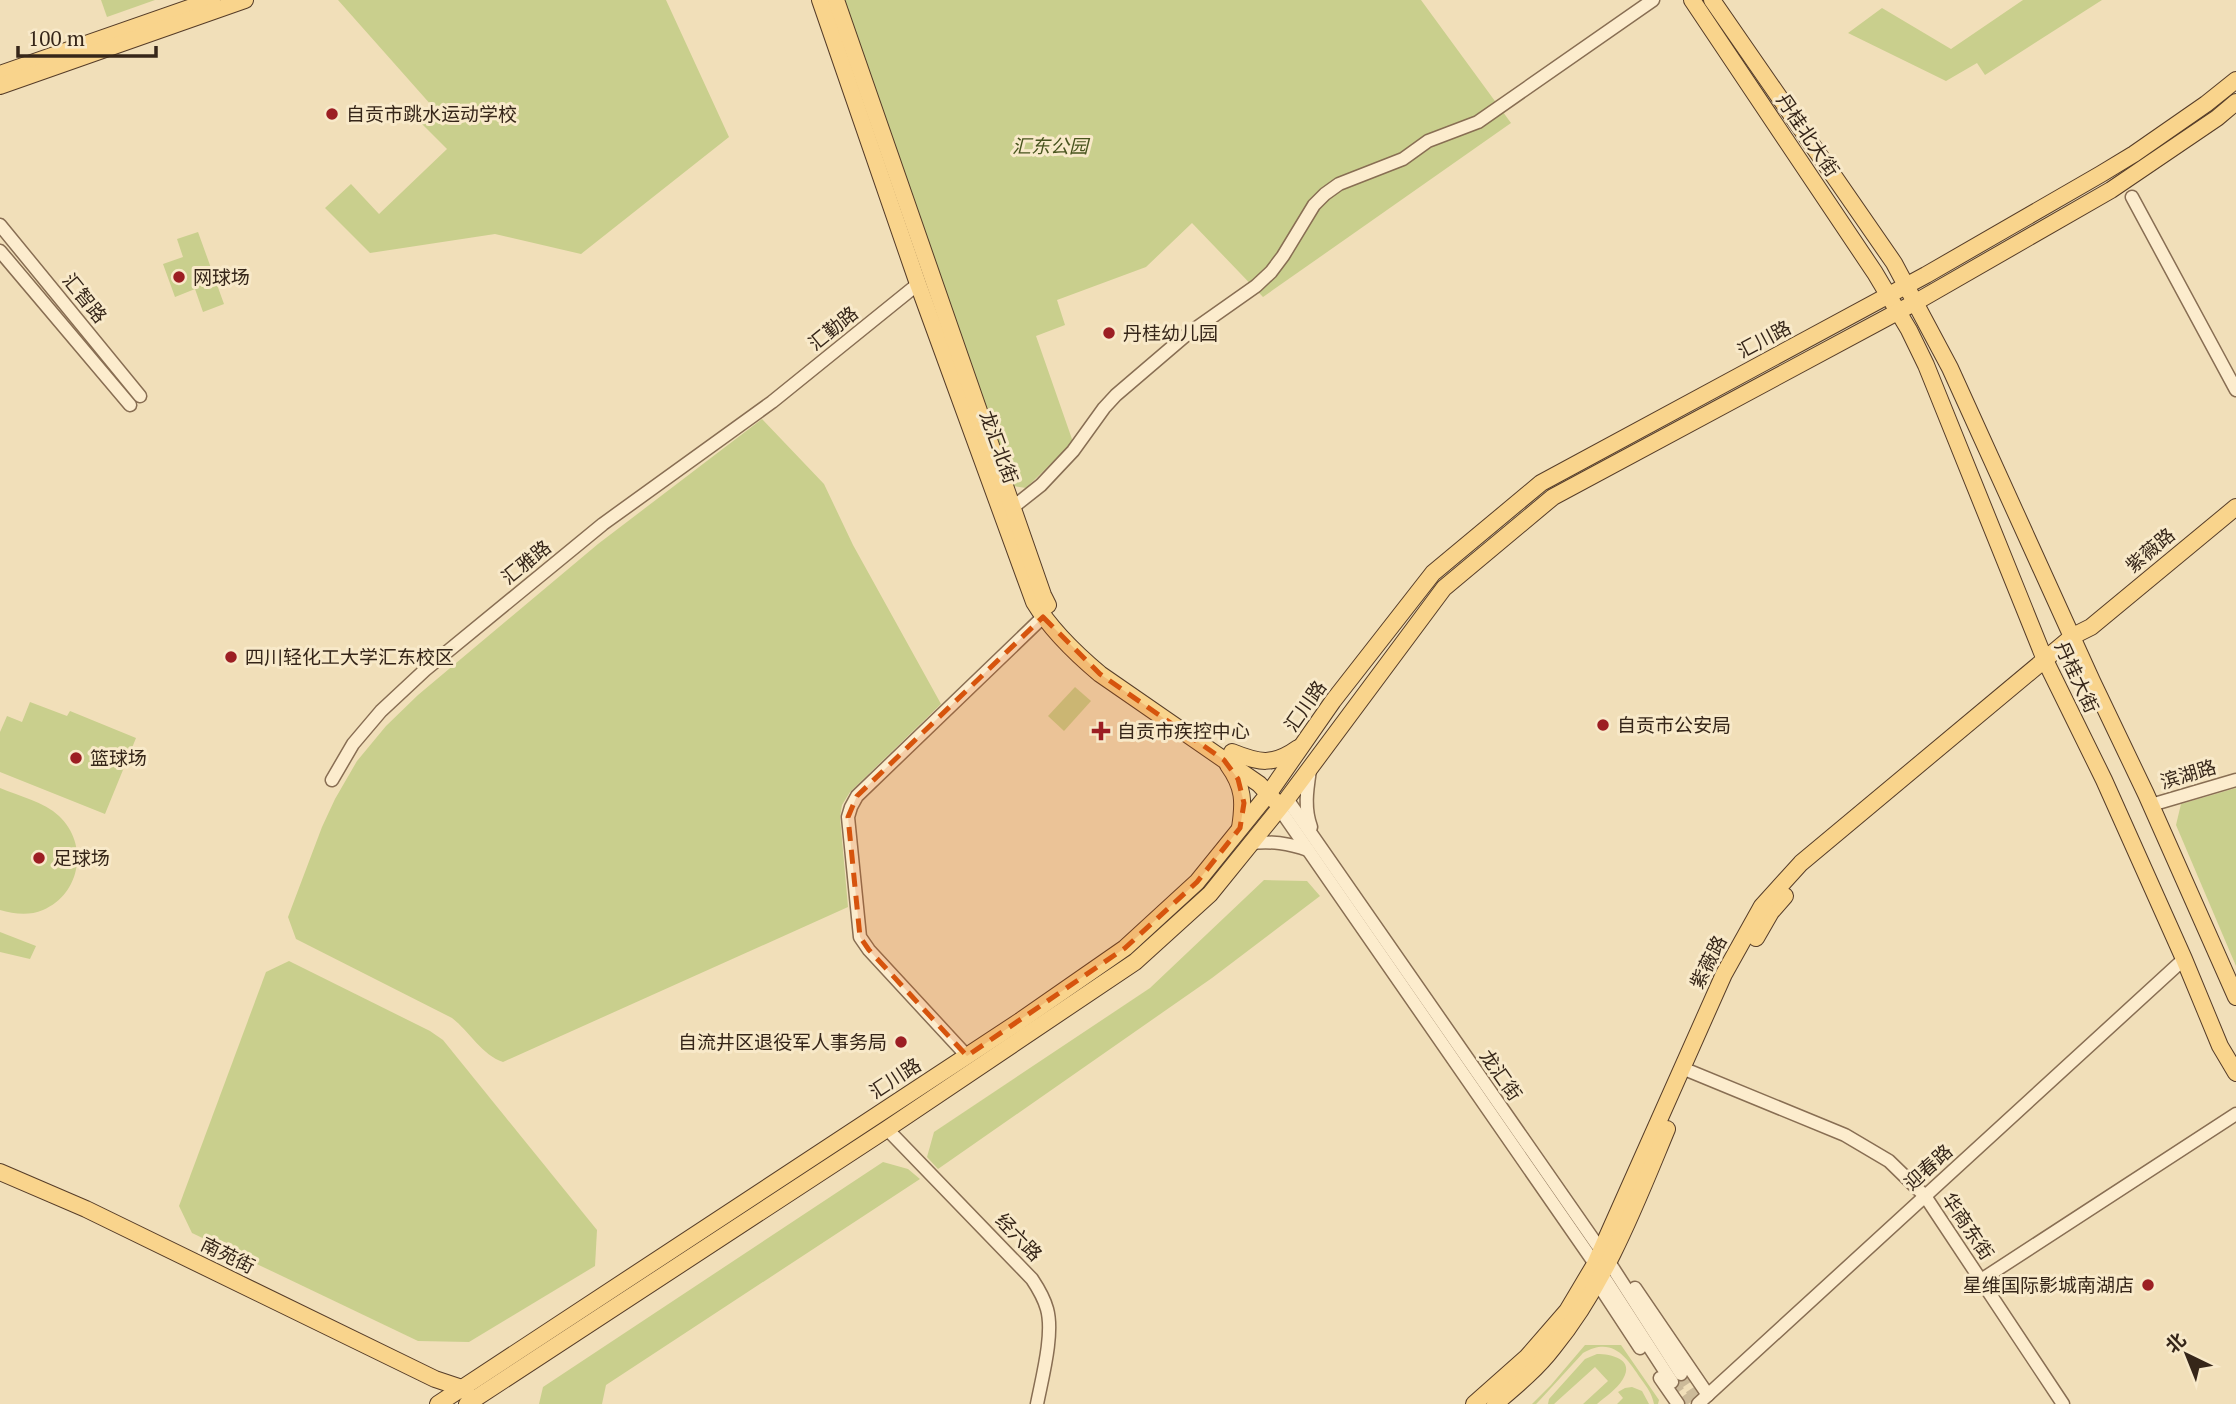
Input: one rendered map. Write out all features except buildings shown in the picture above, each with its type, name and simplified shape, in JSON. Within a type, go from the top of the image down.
[{"type":"main road","points":[[0,74],[212,0]]},
{"type":"main road","points":[[0,86],[245,0]]},
{"type":"main road","name":"龙汇北街","points":[[820,0],[918,284],[1034,602],[1043,617],[1077,655],[1100,674],[1228,756]]},
{"type":"main road","name":"龙汇北街","points":[[836,0],[1042,595],[1084,647],[1273,788],[1283,804]]},
{"type":"main road","name":"丹桂北大街","points":[[1692,0],[1889,295]]},
{"type":"main road","name":"丹桂北大街","points":[[1712,0],[1916,302],[1950,368],[2236,997]]},
{"type":"main road","name":"汇川路","points":[[461,1400],[1125,948],[1197,882],[1273,788],[1333,701],[1433,573],[1541,483],[1889,295],[2134,154],[2236,80]]},
{"type":"main road","name":"汇川路","points":[[461,1400],[887,1129],[1135,962],[1210,894],[1283,804],[1444,588],[1553,497],[1898,312],[2111,190],[2217,118],[2236,102]]},
{"type":"main road","name":"丹桂大街","points":[[1889,295],[1926,365],[2047,664],[2104,780],[2220,1046],[2236,1073]]},
{"type":"main road","name":"紫薇路","points":[[1494,1404],[1552,1350],[1580,1313],[1686,1070],[1724,974],[1762,906],[1801,863],[2236,507]]},
{"type":"main road","points":[[1228,756],[1254,761],[1276,760],[1284,758],[1303,745]]},
{"type":"main road","points":[[1228,756],[1244,803],[1240,828]]},
{"type":"main road","name":"南苑街","points":[[0,1172],[86,1209],[435,1379],[461,1400]]},
{"type":"main road","name":"紫薇路","points":[[1474,1404],[1527,1357],[1603,1265]]},
{"type":"street","points":[[1012,508],[1041,485],[1073,451],[1116,396],[1185,336],[1256,286],[1271,272],[1314,205],[1325,194],[1339,184],[1403,159],[1428,141],[1478,121],[1653,0]]},
{"type":"street","points":[[2132,197],[2236,390]]},
{"type":"street","name":"汇智路","points":[[0,225],[140,396]]},
{"type":"street","name":"汇智路","points":[[0,251],[130,405]]},
{"type":"street","name":"汇勤路","points":[[772,402],[918,284]]},
{"type":"street","name":"汇雅路","points":[[332,780],[353,744],[381,711],[425,670],[603,524],[772,402]]},
{"type":"street","points":[[967,1056],[860,937],[848,817],[850,807],[857,796],[1043,617]]},
{"type":"street","points":[[1251,843],[1312,846],[1306,793],[1311,766]]},
{"type":"street","name":"滨湖路","points":[[2151,806],[2236,780]]},
{"type":"street","name":"龙汇街","points":[[1283,804],[1603,1265],[1677,1378]]},
{"type":"street","name":"迎春路","points":[[1703,1399],[2184,959]]},
{"type":"street","name":"华商东街","points":[[1686,1070],[1857,1141],[1889,1161],[1925,1196],[2063,1404]]},
{"type":"street","points":[[1981,1280],[2236,1114]]},
{"type":"street","name":"经六路","points":[[887,1129],[1032,1279],[1041,1293],[1048,1310],[1049,1326],[1037,1404]]},
{"type":"street","points":[[1603,1265],[1703,1399]]},
{"type":"street","points":[[1603,1265],[1678,1404]]},
{"type":"highlighted area","points":[[1043,617],[1100,674],[1224,760],[1238,779],[1244,803],[1240,828],[1197,882],[1125,948],[967,1056],[860,937],[848,817],[857,796]]},
{"type":"green space","points":[[101,0],[155,0],[107,17]]},
{"type":"green space","points":[[338,0],[666,0],[729,137],[581,254],[495,234],[370,253],[325,208],[351,184],[379,214],[447,149],[419,121],[432,106]]},
{"type":"green space","name":"汇东公园","points":[[843,0],[1421,0],[1511,123],[1263,297],[1192,223],[1146,267],[1057,300],[1065,325],[1036,336],[1073,442],[1026,488],[1013,486]]},
{"type":"green space","points":[[2023,0],[2102,0],[1985,75],[1977,63],[1946,81],[1848,33],[1882,8],[1951,49]]},
{"type":"green space","points":[[198,232],[224,304],[203,312],[195,289],[175,297],[163,264],[183,257],[177,239]]},
{"type":"green space","points":[[762,419],[824,484],[853,545],[941,704],[850,792],[842,805],[840,817],[848,907],[503,1062],[482,1049],[452,1018],[296,939],[288,917],[322,827],[357,761],[386,726],[418,695],[598,544]]},
{"type":"green space","points":[[1075,687],[1091,701],[1064,731],[1048,716]]},
{"type":"green space","points":[[30,702],[67,716],[70,711],[136,738],[105,814],[0,772],[0,732],[7,716],[22,722]]},
{"type":"green space","name":"足球场","points":[[0,788],[53,811],[68,827],[74,840],[77,854],[73,881],[56,903],[38,912],[22,914],[0,910]]},
{"type":"green space","points":[[2236,788],[2236,966],[2176,825],[2181,804]]},
{"type":"green space","points":[[1264,880],[1307,881],[1320,896],[1212,978],[938,1169],[927,1157],[934,1132],[1150,988]]},
{"type":"green space","points":[[0,932],[36,946],[30,959],[0,952]]},
{"type":"green space","points":[[289,961],[443,1040],[597,1230],[595,1266],[469,1342],[418,1341],[192,1233],[179,1206],[266,972]]},
{"type":"green space","points":[[883,1162],[908,1169],[920,1179],[606,1385],[602,1404],[539,1404],[543,1387]]},
{"type":"green space","points":[[1585,1345],[1621,1345],[1659,1400],[1658,1404],[1654,1404],[1630,1363],[1618,1351],[1603,1347],[1583,1353],[1536,1404],[1532,1404]]},
{"type":"green space","points":[[1597,1354],[1609,1355],[1624,1362],[1626,1372],[1618,1386],[1597,1404],[1583,1404],[1608,1381],[1595,1367],[1554,1404],[1548,1404],[1549,1399],[1585,1359]]},
{"type":"green space","points":[[1632,1387],[1642,1391],[1649,1404],[1617,1404],[1623,1398],[1618,1392]]},
{"type":"tunnel","points":[[1681,1374],[1701,1404]]},
{"type":"tunnel","points":[[1672,1382],[1688,1404]]},
{"type":"place","name":"自贡市跳水运动学校","points":[[332,114]]},
{"type":"place","name":"网球场","points":[[179,277]]},
{"type":"place","name":"丹桂幼儿园","points":[[1109,333]]},
{"type":"place","name":"四川轻化工大学汇东校区","points":[[231,657]]},
{"type":"place","name":"自贡市公安局","points":[[1603,725]]},
{"type":"place","name":"自贡市疾控中心","points":[[1101,731]]},
{"type":"place","name":"篮球场","points":[[76,758]]},
{"type":"place","name":"足球场","points":[[39,858]]},
{"type":"place","name":"自流井区退役军人事务局","points":[[901,1042]]},
{"type":"place","name":"星维国际影城南湖店","points":[[2148,1285]]}]
